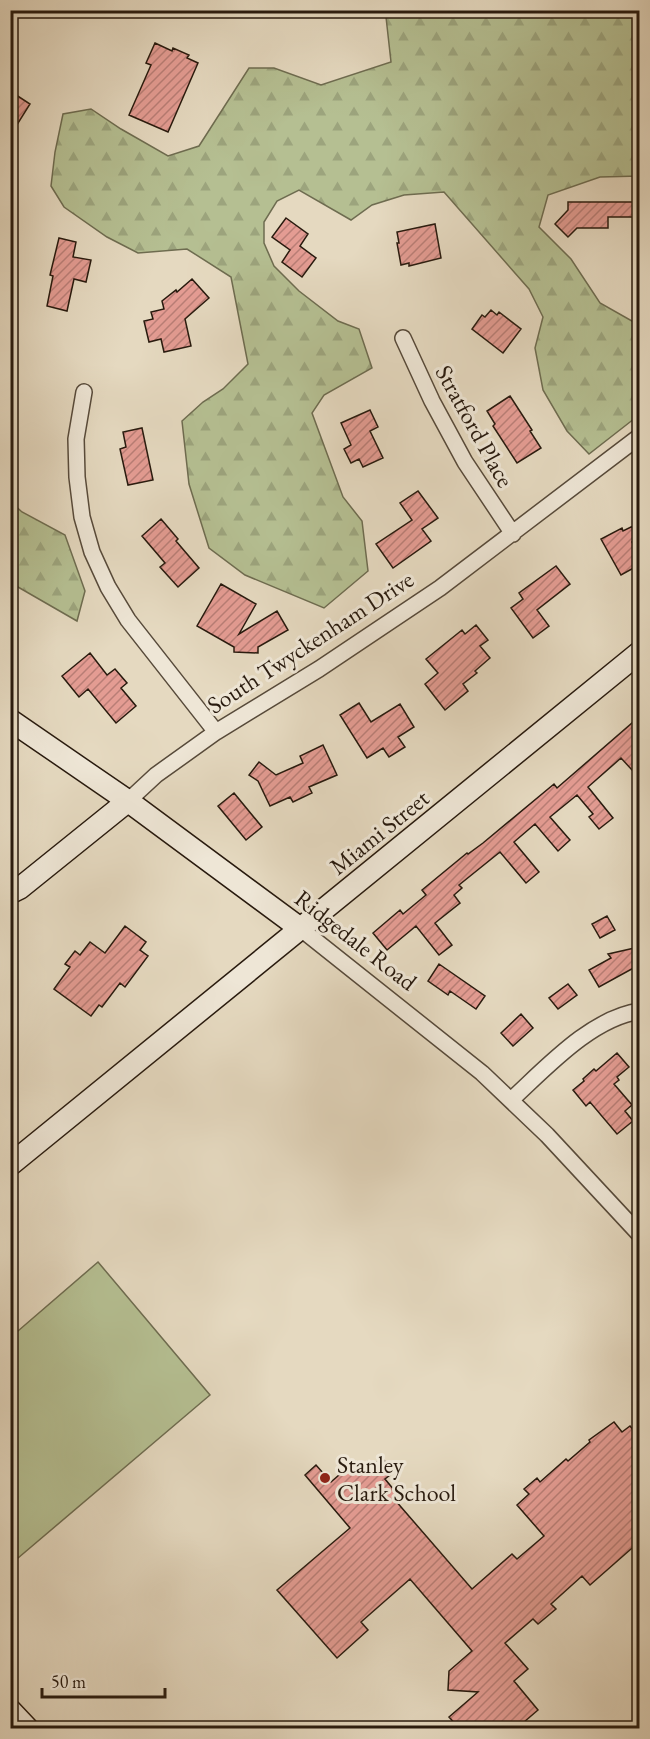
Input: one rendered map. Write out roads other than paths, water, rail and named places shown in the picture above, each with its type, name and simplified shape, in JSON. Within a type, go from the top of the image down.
[{"type":"street","name":"Stratford Place","points":[[403,338],[432,401],[465,462],[513,534]]},
{"type":"street","points":[[84,392],[76,439],[76,477],[82,517],[92,552],[108,587],[128,620],[216,732]]},
{"type":"street","name":"South Twyckenham Drive","points":[[10,893],[20,888],[128,801],[156,775],[216,732],[380,630],[440,588],[639,436]]},
{"type":"street","name":"Miami Street","points":[[10,1165],[639,652]]},
{"type":"street","name":"Ridgedale Road","points":[[10,720],[128,801],[301,929],[482,1073],[547,1135],[639,1235]]},
{"type":"street","points":[[512,1100],[553,1061],[593,1029],[639,1011]]},
{"type":"street","points":[[10,1710],[27,1728]]},
{"type":"place","name":"Stanley Clark School","points":[[325,1478]]}]
